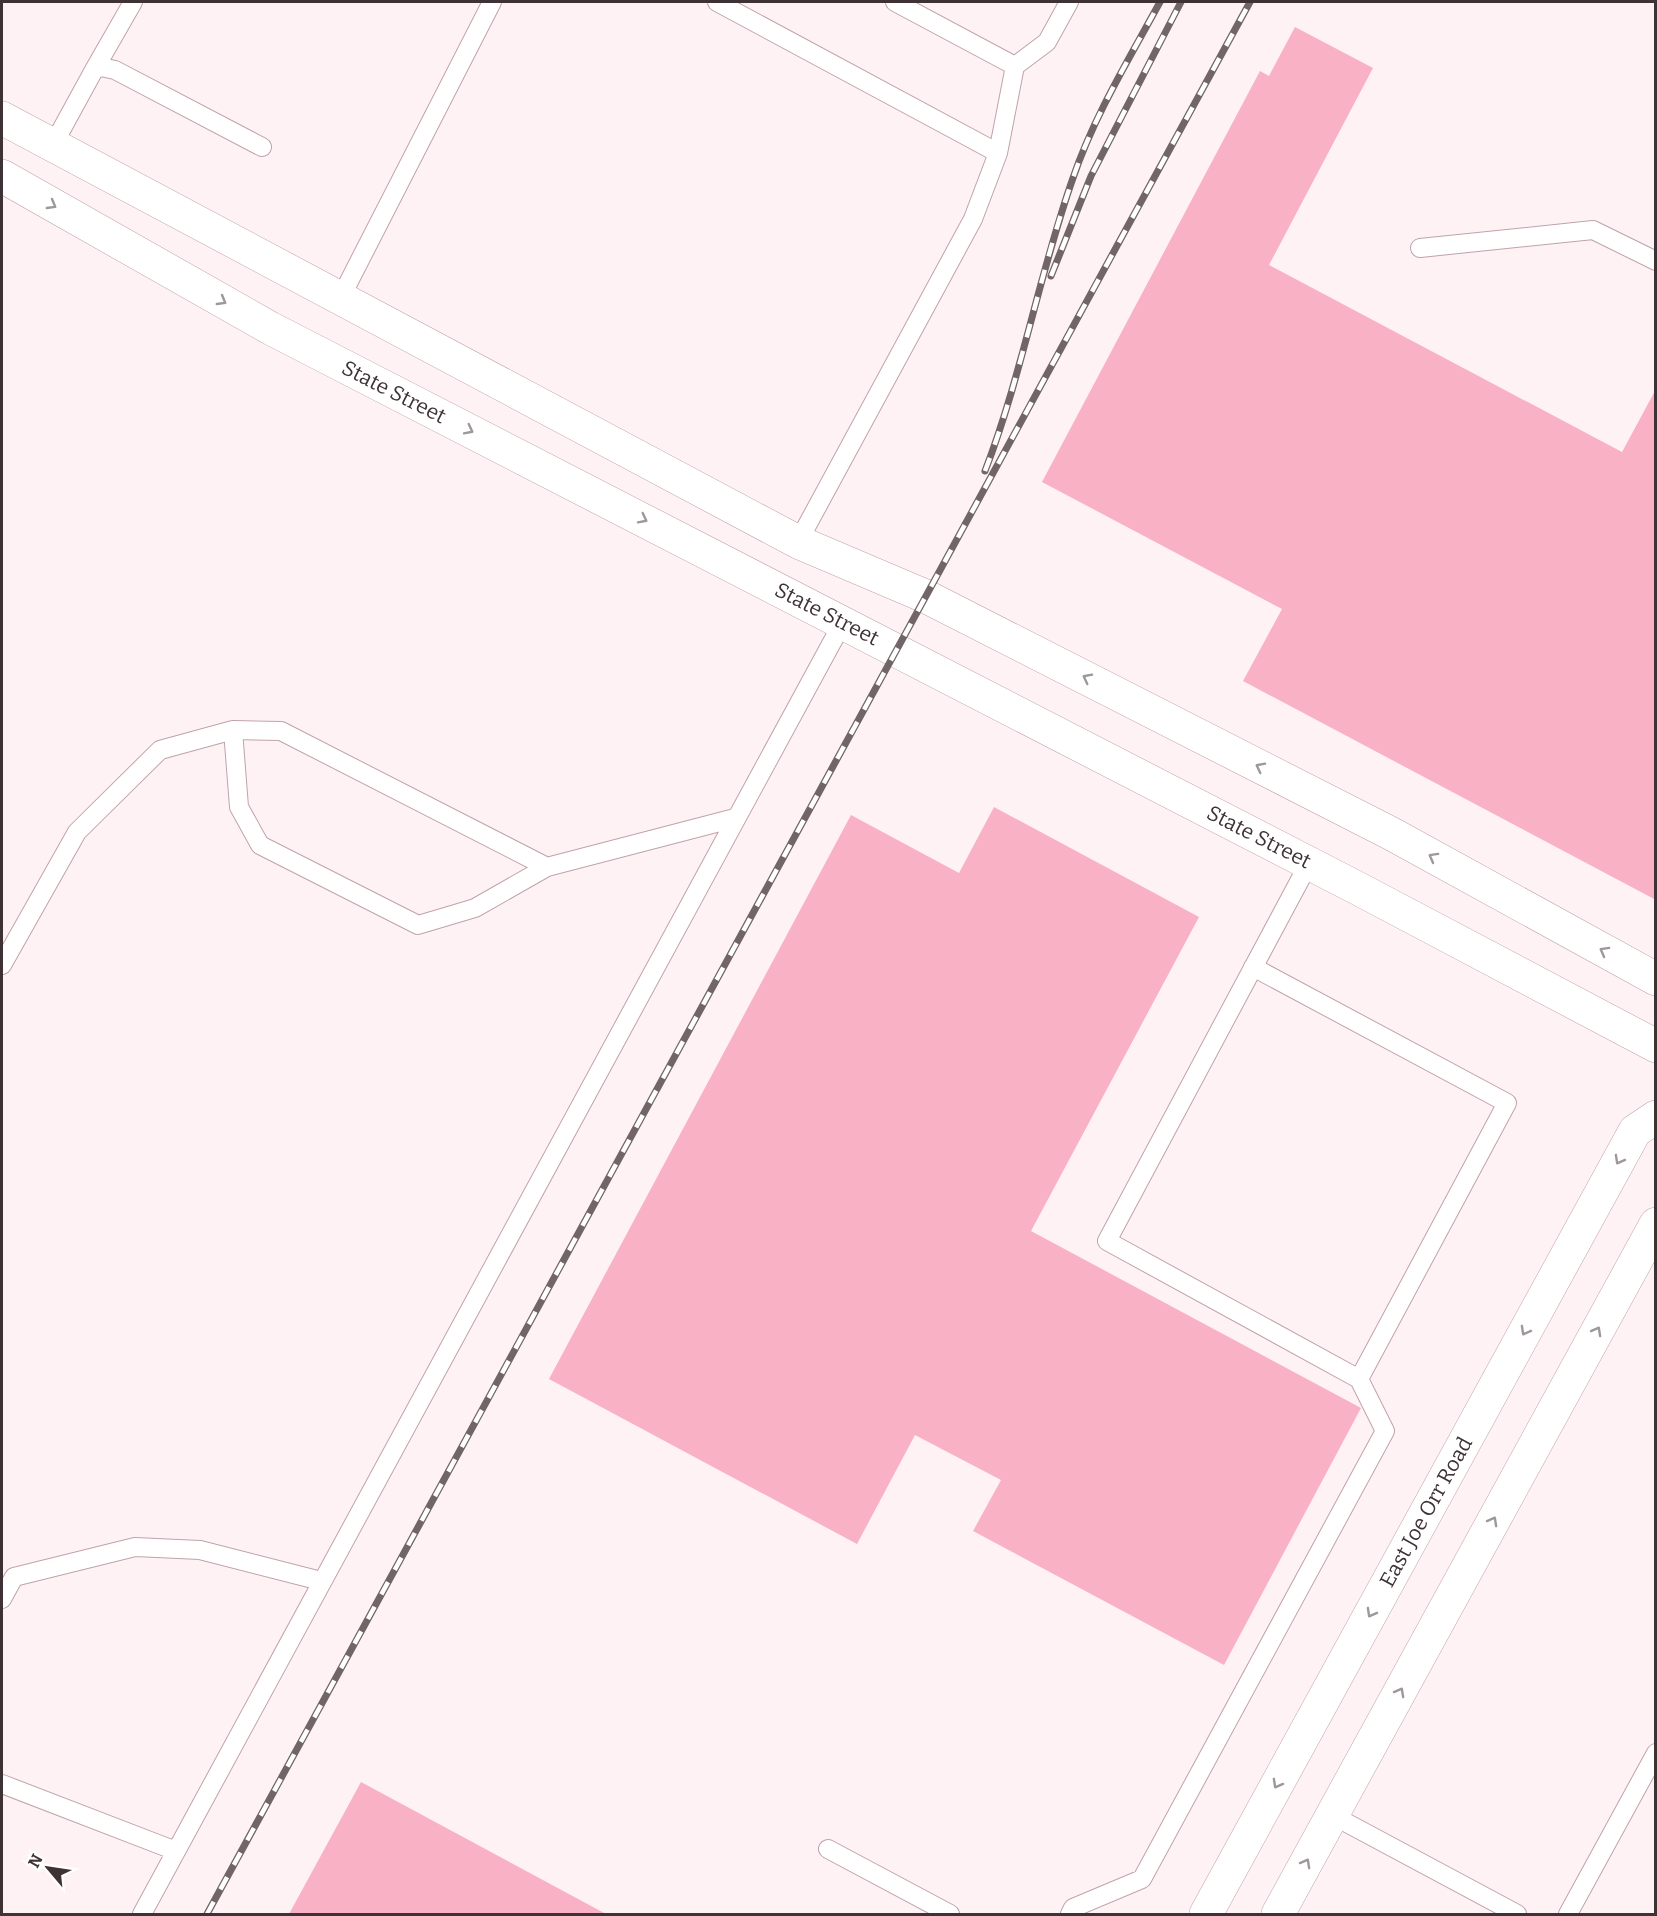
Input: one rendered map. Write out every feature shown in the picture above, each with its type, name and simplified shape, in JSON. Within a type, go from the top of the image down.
[{"type":"street","points":[[2,118],[798,542],[925,596],[1392,834],[1656,979]]},
{"type":"street","name":"State Street","points":[[2,176],[270,328],[1309,863],[1656,1047]]},
{"type":"street","name":"East Joe Orr Road","points":[[1206,1914],[1635,1131],[1656,1117]]},
{"type":"street","points":[[1278,1914],[1656,1224]]},
{"type":"lane","points":[[53,145],[133,2]]},
{"type":"lane","points":[[341,297],[492,2]]},
{"type":"lane","points":[[717,2],[998,153]]},
{"type":"lane","points":[[895,2],[1015,66]]},
{"type":"lane","points":[[798,542],[973,219],[998,153],[1015,66],[1047,42],[1069,2]]},
{"type":"lane","points":[[94,70],[102,67],[115,70],[262,147]]},
{"type":"lane","points":[[1420,248],[1593,230],[1656,261]]},
{"type":"lane","points":[[142,1914],[843,622]]},
{"type":"lane","points":[[233,730],[239,807],[261,845],[418,925],[475,908],[547,867],[735,818]]},
{"type":"lane","points":[[2,965],[77,831],[160,750],[233,730],[281,731],[547,867]]},
{"type":"lane","points":[[1070,1914],[1073,1908],[1142,1879],[1385,1431],[1359,1380],[1107,1241],[1309,863]]},
{"type":"lane","points":[[1253,967],[1507,1103],[1359,1380]]},
{"type":"lane","points":[[2,1599],[14,1577],[135,1547],[200,1550],[321,1581]]},
{"type":"lane","points":[[1568,1914],[1656,1753]]},
{"type":"lane","points":[[2,1784],[176,1851]]},
{"type":"lane","points":[[1332,1815],[1518,1914]]},
{"type":"lane","points":[[828,1849],[950,1914]]},
{"type":"building","points":[[1295,27],[1373,68],[1269,265],[1622,452],[1656,389],[1656,900],[1243,681],[1282,609],[1042,482],[1260,71],[1269,76]]},
{"type":"building","points":[[994,807],[1199,917],[1031,1231],[1361,1408],[1224,1665],[973,1531],[1001,1480],[915,1435],[857,1544],[549,1379],[851,815],[959,873]]},
{"type":"building","points":[[361,1782],[606,1914],[289,1914]]},
{"type":"railway","points":[[985,471],[1010,398],[1050,251],[1081,155],[1113,88],[1160,2]]},
{"type":"railway","points":[[1051,276],[1091,176],[1181,2]]},
{"type":"railway","points":[[207,1914],[1250,2]]}]
